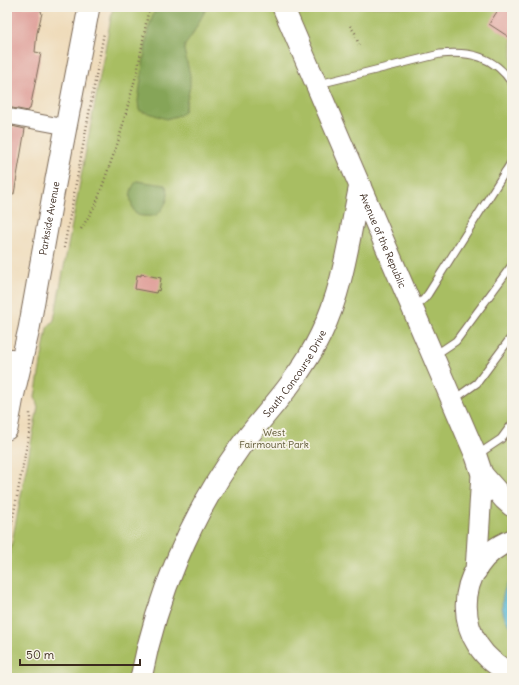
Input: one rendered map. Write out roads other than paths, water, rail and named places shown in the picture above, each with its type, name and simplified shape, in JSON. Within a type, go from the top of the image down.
[{"type":"street","name":"Parkside Avenue","points":[[7,429],[15,357],[29,329],[89,7]]},
{"type":"street","name":"Avenue of the Republic","points":[[284,7],[479,465],[508,500]]},
{"type":"street","points":[[7,116],[66,128]]},
{"type":"street","name":"South Concourse Drive","points":[[141,678],[151,636],[165,591],[180,552],[194,522],[240,447],[302,367],[328,319],[343,270],[360,186]]},
{"type":"street","name":"Avenue of the Republic","points":[[476,571],[479,465]]},
{"type":"street","name":"Avenue of the Republic","points":[[512,540],[500,546],[486,557],[471,580],[466,600],[470,630],[479,648],[493,663],[512,673]]},
{"type":"lane","points":[[317,84],[440,54],[452,53],[469,54],[487,60],[503,72],[512,83]]},
{"type":"lane","points":[[413,308],[428,294],[512,161]]},
{"type":"lane","points":[[505,172],[512,176]]},
{"type":"lane","points":[[433,356],[456,341],[512,264]]},
{"type":"lane","points":[[452,400],[478,383],[512,336]]},
{"type":"lane","points":[[479,465],[512,424]]},
{"type":"water","points":[[512,578],[512,628],[504,615],[502,603],[506,587]]},
{"type":"park label","name":"West Fairmount Park","points":[[274,438]]}]
